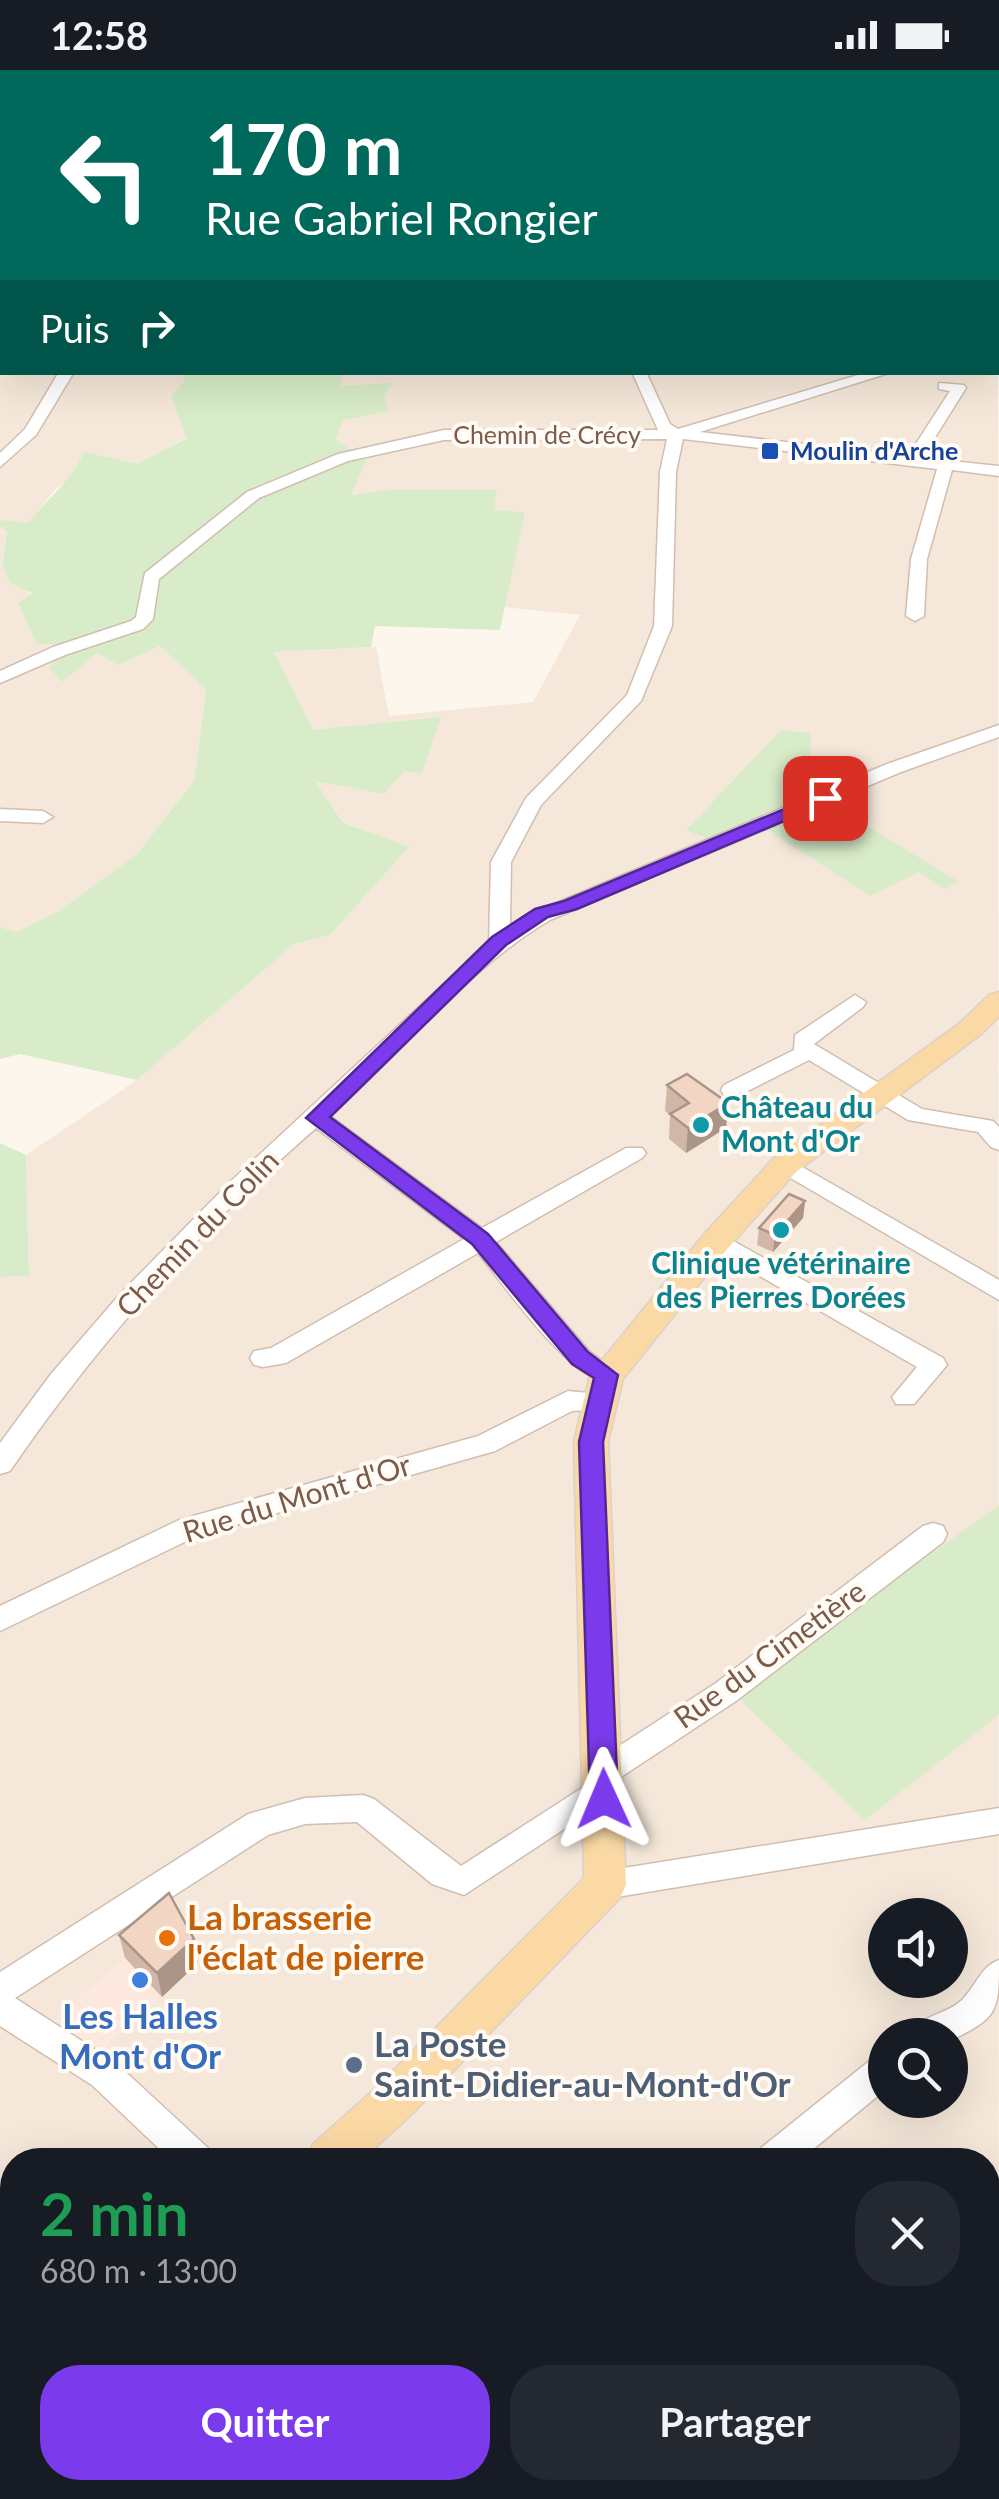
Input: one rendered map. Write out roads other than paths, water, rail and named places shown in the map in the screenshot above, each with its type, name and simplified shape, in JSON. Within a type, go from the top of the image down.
[{"type":"main road","points":[[342,2148],[605,1884],[591,1442],[603,1388],[717,1240],[785,1165],[970,1029],[999,1000]]},
{"type":"street","points":[[0,462],[31,432],[65,375]]},
{"type":"street","points":[[639,375],[664,426],[676,434]]},
{"type":"street","points":[[676,434],[875,375]]},
{"type":"street","points":[[913,460],[959,388],[944,386]]},
{"type":"street","name":"Chemin de Crécy","points":[[0,678],[60,651],[137,626],[144,619],[151,578],[254,494],[319,465],[382,448],[460,434],[676,434],[999,470]]},
{"type":"street","points":[[499,941],[501,862],[533,802],[635,697],[662,626],[668,472],[676,434]]},
{"type":"street","points":[[916,616],[919,559],[946,464]]},
{"type":"street","name":"Chemin du Colin","points":[[0,1464],[19,1435],[136,1294],[277,1150],[317,1118],[499,941],[542,913],[571,905],[894,768],[999,731]]},
{"type":"street","points":[[855,1002],[802,1040],[803,1048],[916,1114],[984,1126],[999,1142]]},
{"type":"street","points":[[732,1090],[808,1052]]},
{"type":"street","points":[[317,1118],[480,1239],[603,1388]]},
{"type":"street","points":[[263,1358],[277,1356],[634,1152]]},
{"type":"street","points":[[785,1165],[999,1291]]},
{"type":"street","points":[[717,1240],[934,1364],[905,1397]]},
{"type":"street","name":"Rue du Mont d'Or","points":[[0,1619],[189,1528],[486,1444],[568,1401],[603,1388]]},
{"type":"street","name":"Rue du Cimetière","points":[[0,1990],[259,1824],[304,1810],[363,1808],[443,1874],[464,1881],[604,1786],[933,1534]]},
{"type":"street","points":[[605,1884],[999,1821]]},
{"type":"street","points":[[962,2018],[972,2013],[999,1975]]},
{"type":"street","points":[[0,2007],[104,2074],[183,2148]]},
{"type":"street","points":[[788,2148],[868,2084]]},
{"type":"place","name":"Moulin d'Arche","points":[[770,451]]},
{"type":"place","name":"Château du Mont d'Or","points":[[701,1125]]},
{"type":"place","name":"Clinique vétérinaire des Pierres Dorées","points":[[781,1230]]},
{"type":"place","name":"La brasserie l'éclat de pierre","points":[[167,1938]]},
{"type":"place","name":"Les Halles Mont d'Or","points":[[140,1980]]},
{"type":"place","name":"La Poste Saint-Didier-au-Mont-d'Or","points":[[354,2065]]}]
